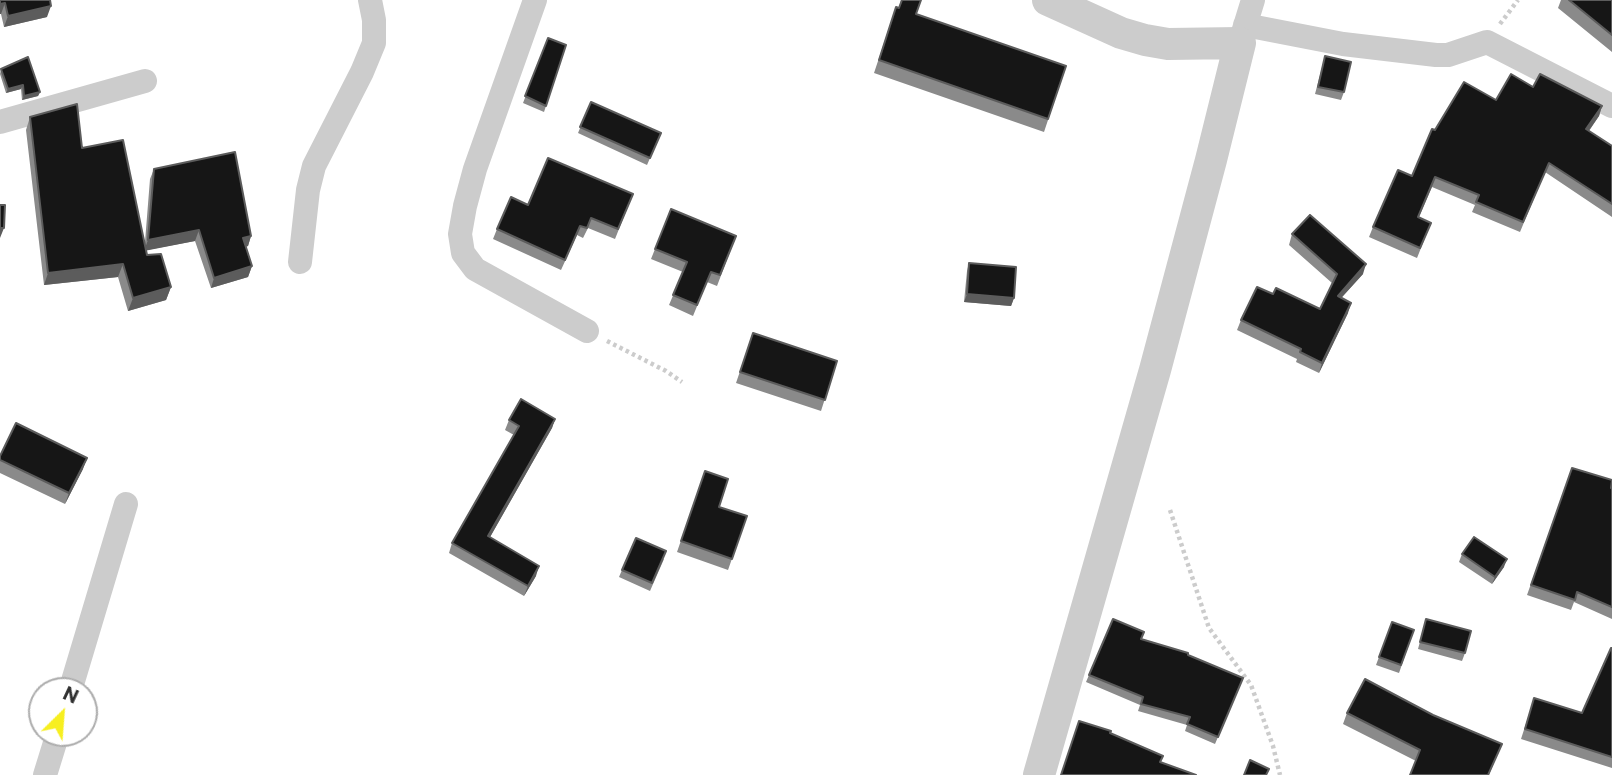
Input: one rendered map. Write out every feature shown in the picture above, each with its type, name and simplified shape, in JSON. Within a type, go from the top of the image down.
[{"type":"street","points":[[300,262],[308,190],[314,166],[374,43],[374,20],[370,0]]},
{"type":"street","points":[[535,0],[475,169],[463,215],[461,243],[463,253],[475,269],[587,331]]},
{"type":"street","points":[[1048,0],[1121,33],[1168,44],[1242,34],[1448,55],[1487,41],[1612,106]]},
{"type":"street","points":[[1039,775],[1162,345],[1253,0]]},
{"type":"street","points":[[0,122],[145,81]]},
{"type":"street","points":[[74,677],[126,504]]},
{"type":"street","points":[[45,775],[54,747]]},
{"type":"path","points":[[587,331],[666,370],[682,382]]},
{"type":"path","points":[[1170,510],[1209,628],[1251,685],[1273,746],[1280,775]]},
{"type":"building","points":[[0,0],[50,0],[51,6],[8,16],[5,3],[0,4]]},
{"type":"building","points":[[902,0],[921,0],[916,14],[1066,66],[1048,119],[879,60],[896,7],[899,8]]},
{"type":"building","points":[[1569,0],[1612,0],[1612,35]]},
{"type":"building","points":[[548,38],[566,45],[546,106],[525,96]]},
{"type":"building","points":[[1325,56],[1351,62],[1344,92],[1318,87]]},
{"type":"building","points":[[28,57],[40,92],[24,96],[23,85],[8,89],[1,69]]},
{"type":"building","points":[[1511,74],[1533,87],[1540,74],[1602,106],[1586,129],[1612,146],[1612,204],[1549,163],[1523,222],[1476,202],[1479,195],[1435,177],[1418,217],[1431,223],[1420,248],[1373,227],[1398,170],[1412,176],[1432,129],[1435,130],[1464,82],[1496,100]]},
{"type":"building","points":[[591,102],[661,133],[650,158],[580,127]]},
{"type":"building","points":[[77,104],[82,148],[123,140],[147,255],[161,254],[171,287],[133,298],[123,264],[48,273],[30,117]]},
{"type":"building","points":[[235,152],[251,236],[243,238],[252,266],[214,278],[199,230],[148,240],[154,169]]},
{"type":"building","points":[[548,158],[633,194],[618,229],[591,218],[587,228],[580,226],[565,260],[497,229],[511,197],[528,205]]},
{"type":"building","points":[[0,205],[5,205],[4,228],[0,228]]},
{"type":"building","points":[[671,209],[736,236],[720,275],[711,272],[697,305],[673,295],[687,262],[655,249]]},
{"type":"building","points":[[1310,215],[1366,264],[1338,296],[1351,303],[1322,363],[1300,352],[1301,349],[1241,320],[1257,287],[1273,294],[1276,288],[1320,309],[1337,274],[1292,234]]},
{"type":"building","points":[[969,263],[1016,267],[1014,298],[967,294]]},
{"type":"building","points":[[753,333],[837,361],[825,400],[740,372]]},
{"type":"building","points":[[521,399],[555,419],[488,536],[539,566],[528,586],[452,543],[519,426],[509,420]]},
{"type":"building","points":[[16,423],[87,458],[69,493],[0,460]]},
{"type":"building","points":[[1572,468],[1612,480],[1612,607],[1577,592],[1575,600],[1531,585]]},
{"type":"building","points":[[705,471],[728,479],[719,507],[747,516],[732,559],[681,541]]},
{"type":"building","points":[[1474,537],[1507,559],[1495,577],[1462,554]]},
{"type":"building","points":[[636,538],[666,551],[652,583],[622,570]]},
{"type":"building","points":[[1113,619],[1144,632],[1141,639],[1188,653],[1243,678],[1218,737],[1187,724],[1190,717],[1141,704],[1143,697],[1089,675]]},
{"type":"building","points":[[1426,619],[1471,631],[1465,653],[1420,642]]},
{"type":"building","points":[[1392,622],[1414,630],[1401,665],[1379,657]]},
{"type":"building","points":[[1611,648],[1612,757],[1525,729],[1534,698],[1582,713]]},
{"type":"building","points":[[1365,679],[1433,715],[1502,744],[1488,775],[1410,775],[1420,750],[1347,713]]},
{"type":"building","points":[[1079,721],[1111,731],[1110,733],[1163,756],[1160,762],[1196,775],[1061,775]]},
{"type":"building","points":[[1250,760],[1269,769],[1266,775],[1244,775]]}]
